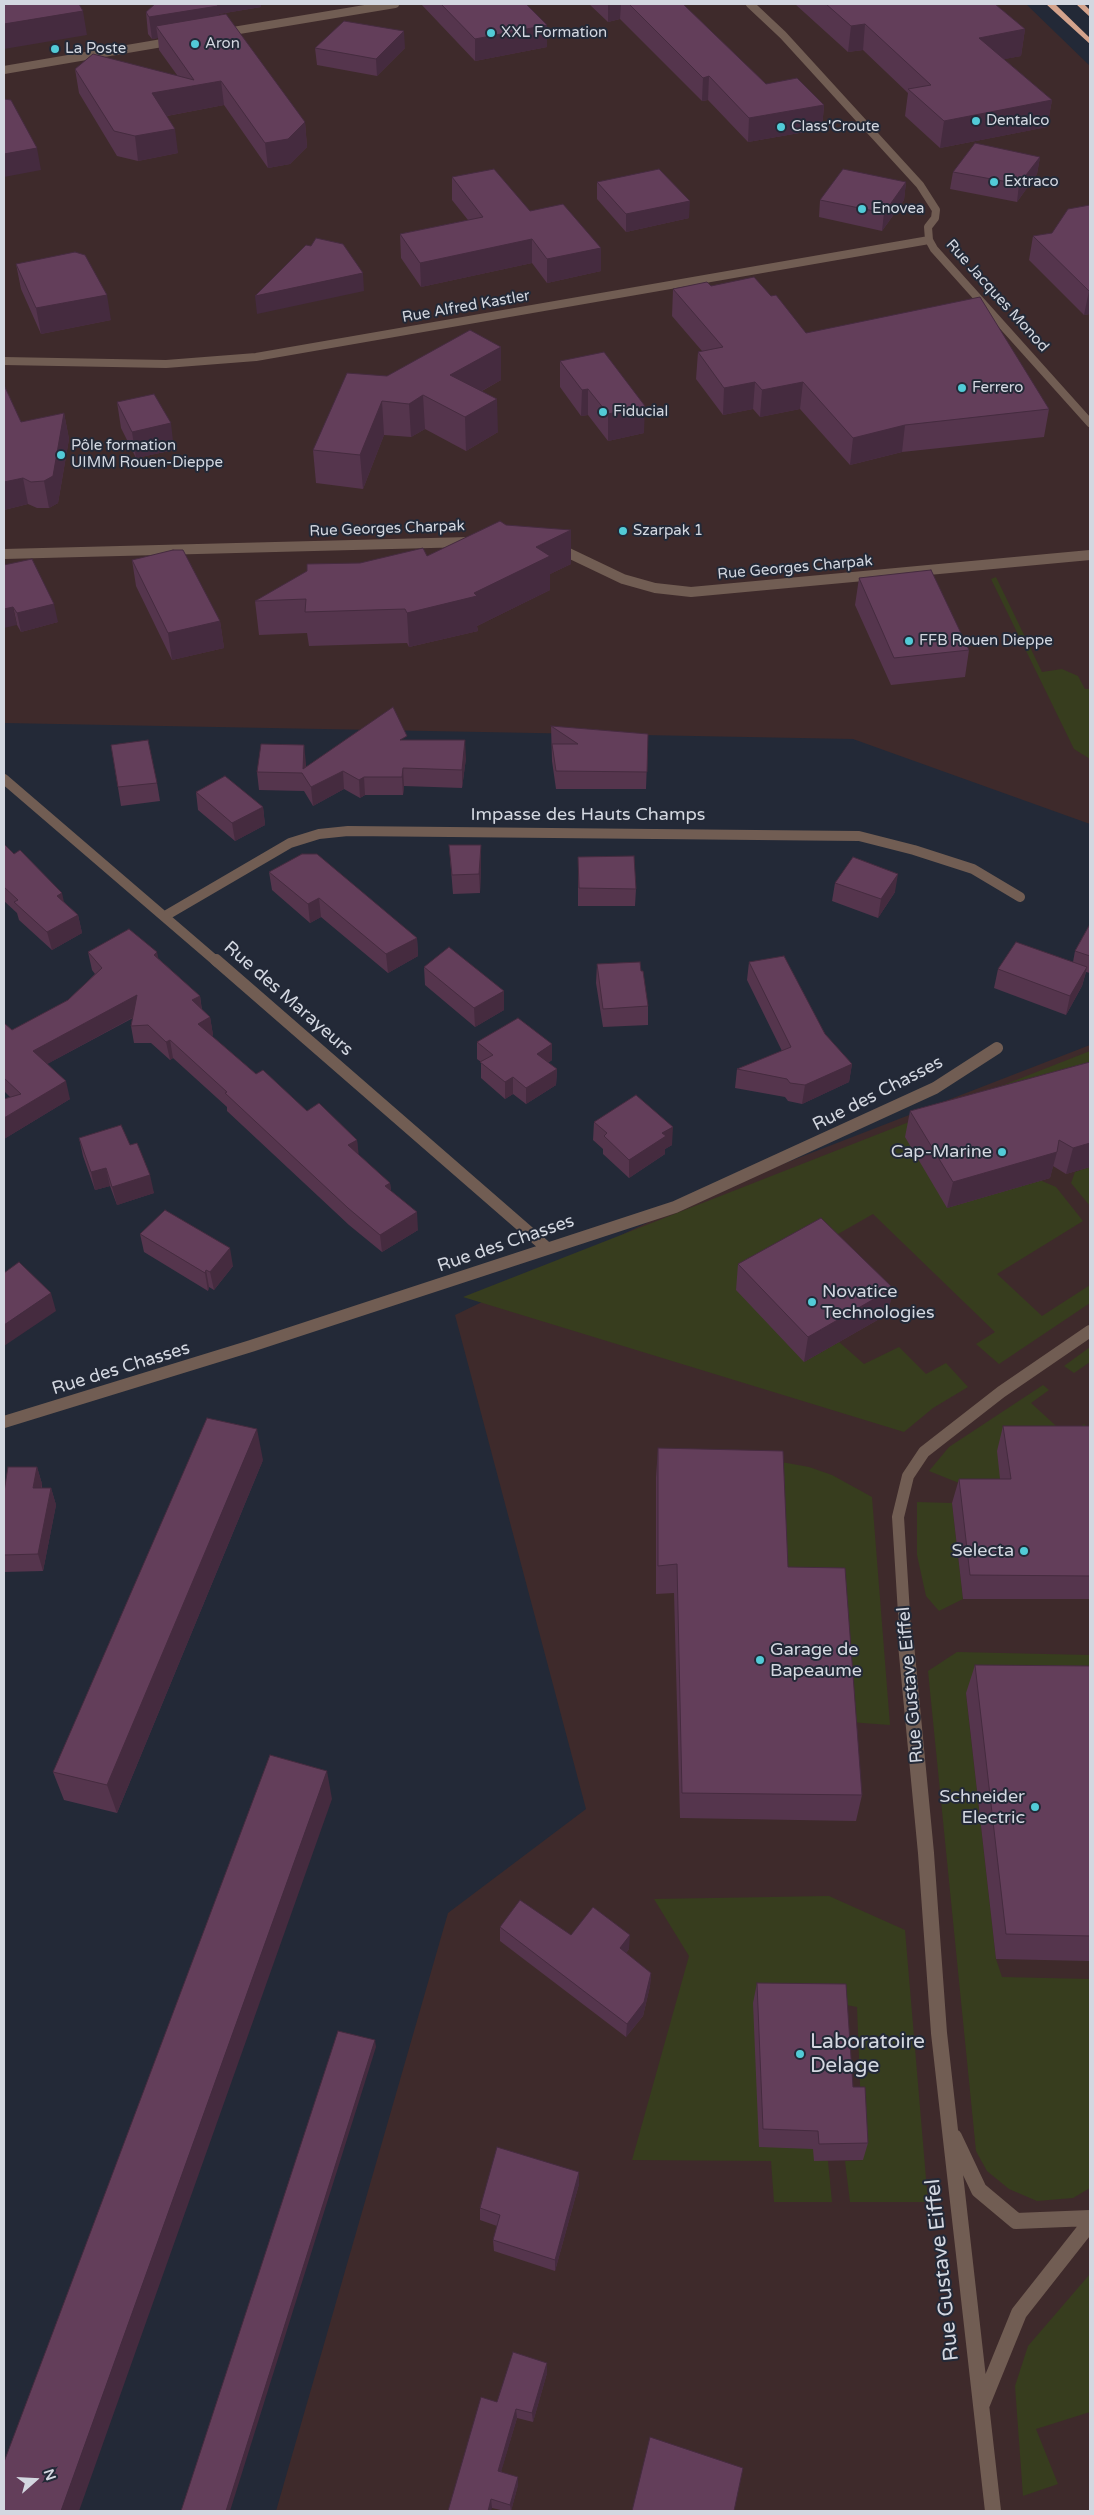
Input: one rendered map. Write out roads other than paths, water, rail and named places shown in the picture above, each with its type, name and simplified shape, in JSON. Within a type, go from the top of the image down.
[{"type":"highway","points":[[1050,4],[1090,42]]},
{"type":"highway","points":[[1080,4],[1090,16]]},
{"type":"street","points":[[217,34],[395,4]]},
{"type":"street","name":"Rue Jacques Monod","points":[[750,4],[782,35],[920,186],[936,210],[934,218],[928,227],[929,240],[934,249],[1090,423]]},
{"type":"street","points":[[4,70],[182,40]]},
{"type":"street","name":"Rue Alfred Kastler","points":[[4,361],[166,364],[256,357],[929,240]]},
{"type":"street","name":"Rue Georges Charpak","points":[[4,554],[477,542]]},
{"type":"street","name":"Rue Georges Charpak","points":[[547,544],[564,550],[623,579],[655,588],[691,592],[1090,555]]},
{"type":"street","name":"Rue des Marayeurs","points":[[4,779],[165,916],[547,1248]]},
{"type":"street","name":"Impasse des Hauts Champs","points":[[165,916],[290,843],[320,834],[348,831],[859,836],[914,850],[973,869],[1020,897]]},
{"type":"street","name":"Rue des Chasses","points":[[4,1422],[288,1334],[547,1248],[645,1218],[713,1191],[936,1088],[997,1048]]},
{"type":"street","name":"Rue Gustave Eiffel","points":[[992,2511],[939,2033],[926,1853],[905,1630],[898,1517],[908,1476],[924,1452],[1001,1392],[1090,1331]]},
{"type":"street","name":"Rue Gustave Eiffel","points":[[950,2128],[979,2190],[1016,2221],[1090,2218]]},
{"type":"street","name":"Rue Gustave Eiffel","points":[[981,2406],[1019,2313],[1090,2223]]},
{"type":"place","name":"XXL Formation","points":[[491,33]]},
{"type":"place","name":"Aron","points":[[195,44]]},
{"type":"place","name":"La Poste","points":[[55,49]]},
{"type":"place","name":"Dentalco","points":[[976,121]]},
{"type":"place","name":"Class'Croute","points":[[781,127]]},
{"type":"place","name":"Extraco","points":[[994,182]]},
{"type":"place","name":"Enovea","points":[[862,209]]},
{"type":"place","name":"Ferrero","points":[[962,388]]},
{"type":"place","name":"Fiducial","points":[[603,412]]},
{"type":"place","name":"Pôle formation UIMM Rouen-Dieppe","points":[[61,455]]},
{"type":"place","name":"Szarpak 1","points":[[623,531]]},
{"type":"place","name":"FFB Rouen Dieppe","points":[[909,641]]},
{"type":"place","name":"Cap-Marine","points":[[1002,1152]]},
{"type":"place","name":"Novatice Technologies","points":[[812,1302]]},
{"type":"place","name":"Selecta","points":[[1024,1551]]},
{"type":"place","name":"Garage de Bapeaume","points":[[760,1660]]},
{"type":"place","name":"Schneider Electric","points":[[1035,1807]]},
{"type":"place","name":"Laboratoire Delage","points":[[800,2054]]}]
